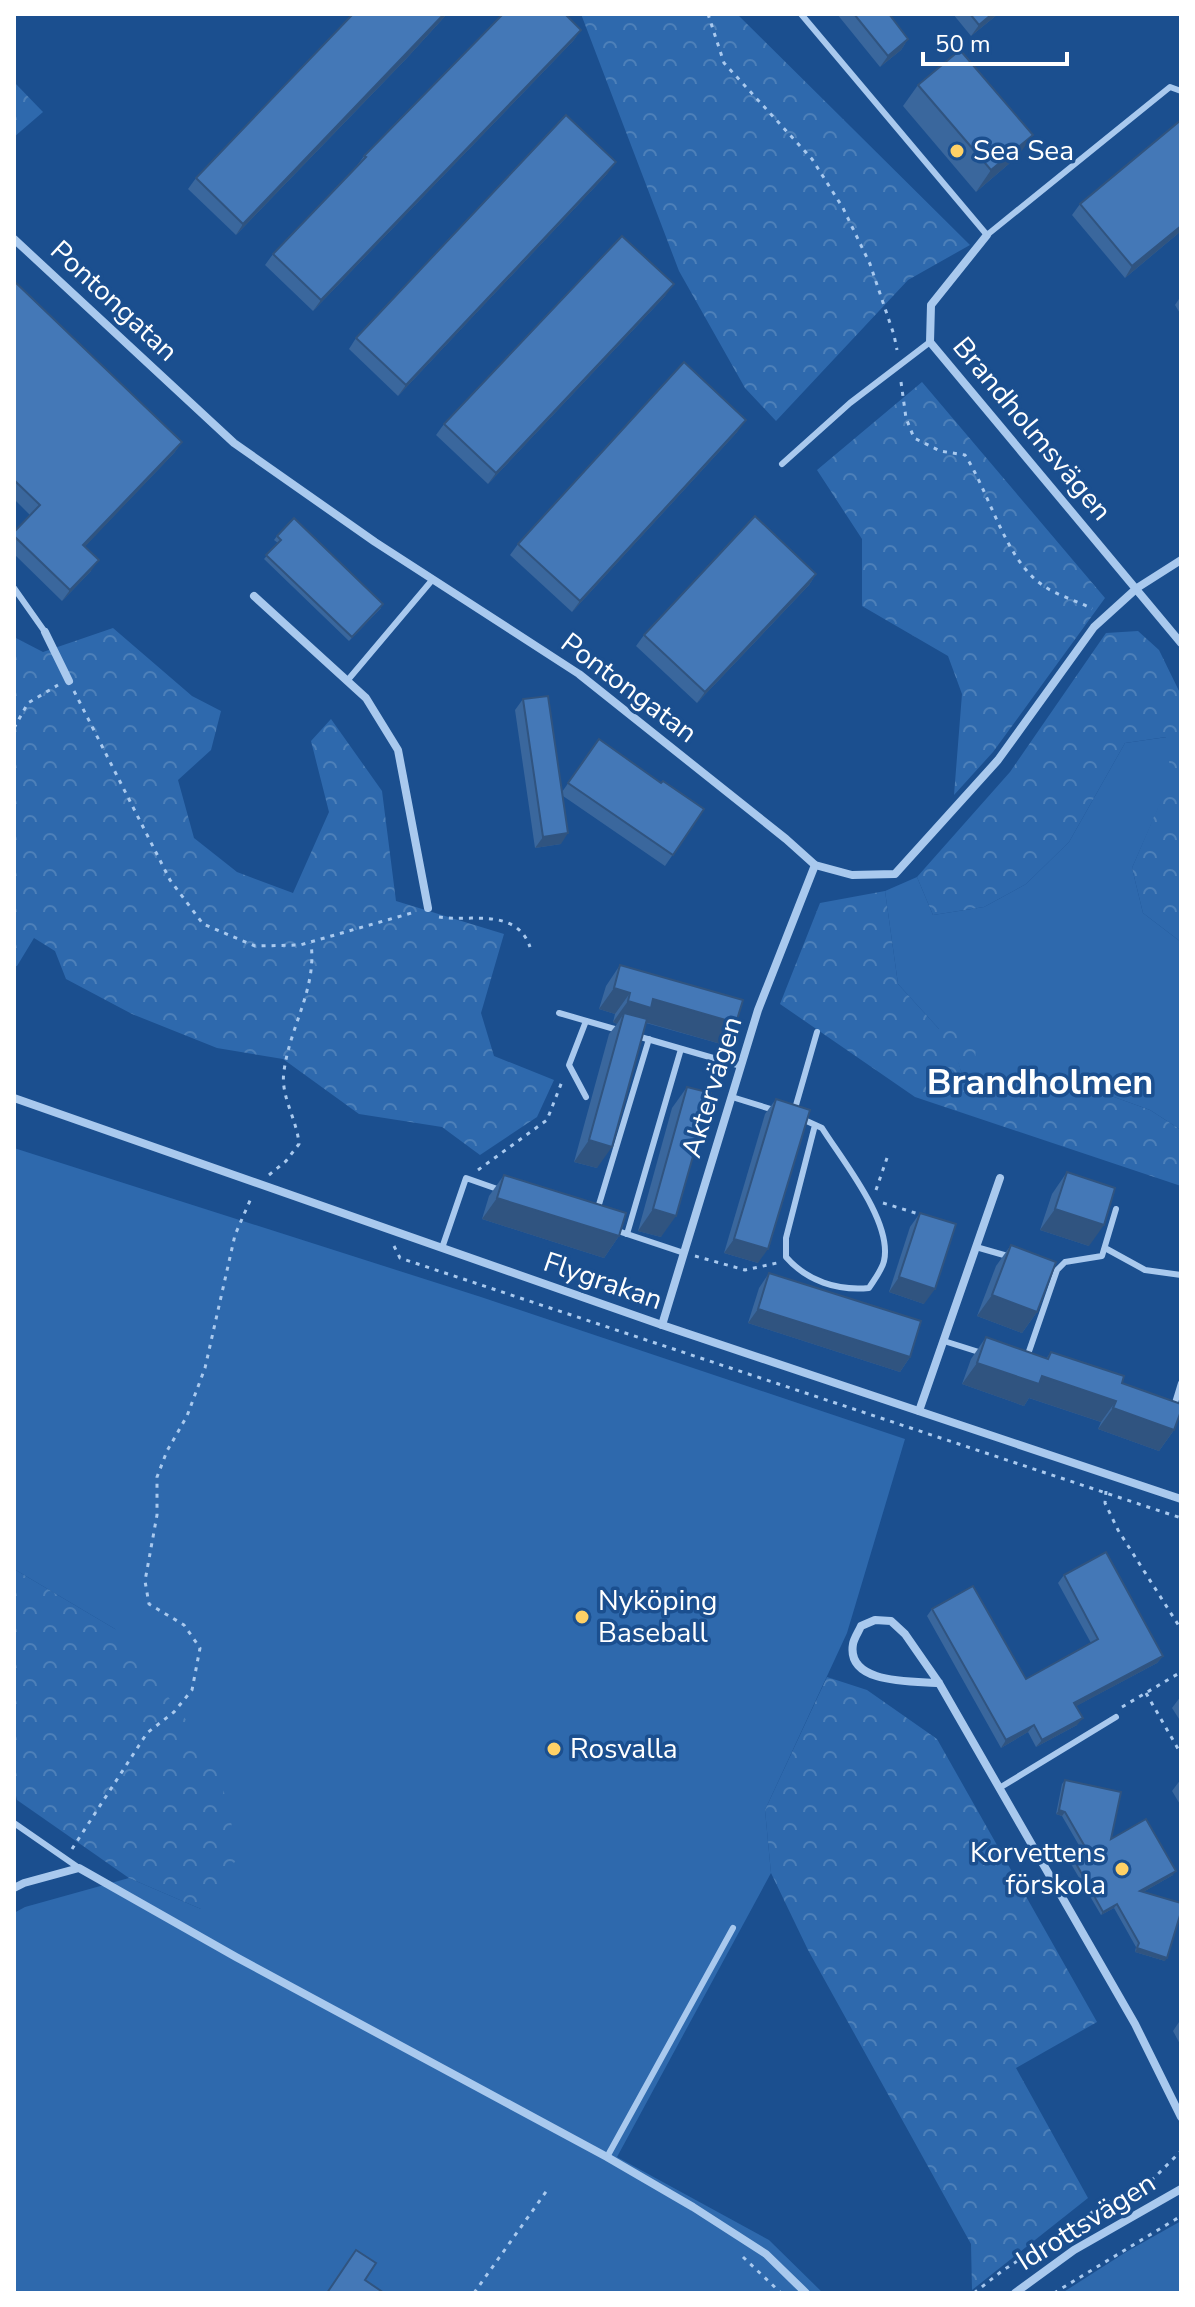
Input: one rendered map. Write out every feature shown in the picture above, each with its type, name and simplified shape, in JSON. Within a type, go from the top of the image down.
[{"type":"street","name":"Brandholmsvägen","points":[[987,235],[931,305],[930,342],[1181,643]]},
{"type":"street","name":"Pontongatan","points":[[14,239],[234,443],[375,542],[579,674],[815,865],[852,875],[895,874],[998,760],[1094,627],[1137,588],[1181,560]]},
{"type":"street","points":[[254,596],[366,698],[398,750],[428,908]]},
{"type":"street","points":[[45,632],[69,681]]},
{"type":"street","name":"Aktervägen","points":[[662,1325],[758,1010],[815,865]]},
{"type":"street","name":"Flygrakan","points":[[14,1098],[662,1325],[1181,1499]]},
{"type":"street","points":[[919,1411],[1000,1178]]},
{"type":"street","points":[[939,1683],[869,1674],[854,1658],[853,1643],[861,1626],[875,1620],[891,1621],[905,1634],[939,1683],[1135,2024],[1181,2117]]},
{"type":"street","points":[[14,1888],[79,1868],[693,2207],[766,2254],[806,2293]]},
{"type":"street","name":"Idrottsvägen","points":[[1015,2293],[1074,2250],[1181,2189]]},
{"type":"lane","points":[[801,14],[987,235],[1170,87],[1181,91]]},
{"type":"lane","points":[[782,464],[899,363],[930,342]]},
{"type":"lane","points":[[347,681],[433,579]]},
{"type":"lane","points":[[14,588],[45,632]]},
{"type":"lane","points":[[559,1013],[741,1066]]},
{"type":"lane","points":[[586,1021],[569,1065],[586,1097]]},
{"type":"lane","points":[[794,1112],[817,1032]]},
{"type":"lane","points":[[594,1222],[649,1039]]},
{"type":"lane","points":[[627,1234],[681,1049]]},
{"type":"lane","points":[[732,1097],[796,1116],[822,1128],[870,1204],[886,1238],[884,1262],[869,1288],[846,1290],[810,1277],[786,1257],[786,1238],[815,1125]]},
{"type":"lane","points":[[442,1248],[466,1178],[512,1194]]},
{"type":"lane","points":[[1026,1360],[1057,1270],[1065,1262],[1102,1256],[1116,1209]]},
{"type":"lane","points":[[605,1226],[684,1253]]},
{"type":"lane","points":[[976,1247],[1016,1258]]},
{"type":"lane","points":[[1105,1248],[1145,1270],[1181,1275]]},
{"type":"lane","points":[[1043,1266],[1057,1270]]},
{"type":"lane","points":[[944,1341],[987,1355]]},
{"type":"lane","points":[[1015,1364],[1026,1360],[1041,1365]]},
{"type":"lane","points":[[1159,1401],[1174,1406],[1181,1383]]},
{"type":"lane","points":[[1001,1787],[1116,1717]]},
{"type":"lane","points":[[14,1823],[79,1868]]},
{"type":"lane","points":[[607,2157],[733,1928]]},
{"type":"path","points":[[708,14],[724,63],[812,159],[843,208],[870,264],[894,335],[906,418],[914,438],[940,451],[965,455],[980,478],[1013,555],[1041,584],[1105,616]]},
{"type":"path","points":[[14,728],[28,703],[69,681],[170,880],[203,924],[255,946],[311,943],[428,908],[437,916],[447,918],[496,918],[521,933],[530,947]]},
{"type":"path","points":[[66,1859],[147,1733],[174,1712],[192,1690],[200,1648],[184,1625],[149,1604],[145,1581],[157,1515],[157,1477],[167,1451],[187,1416],[205,1368],[235,1235],[259,1184],[286,1161],[299,1144],[297,1128],[287,1104],[283,1074],[292,1036],[308,994],[313,961],[311,943]]},
{"type":"path","points":[[492,1158],[547,1120],[562,1081]]},
{"type":"path","points":[[887,1158],[872,1200],[925,1216]]},
{"type":"path","points":[[387,1229],[400,1258],[1181,1518]]},
{"type":"path","points":[[684,1253],[745,1270],[777,1263],[786,1257]]},
{"type":"path","points":[[1108,1474],[1105,1503],[1118,1530],[1179,1626],[1181,1640]]},
{"type":"path","points":[[1179,1626],[1181,1620]]},
{"type":"path","points":[[1116,1717],[1122,1707],[1181,1672]]},
{"type":"path","points":[[1146,1693],[1181,1754]]},
{"type":"path","points":[[974,2293],[1100,2207],[1154,2178],[1181,2151]]},
{"type":"path","points":[[474,2293],[548,2189]]},
{"type":"path","points":[[1054,2293],[1181,2216]]},
{"type":"green space","points":[[581,14],[737,14],[970,245],[908,280],[776,421],[745,388],[679,271]]},
{"type":"green space","points":[[14,82],[43,112],[14,137]]},
{"type":"green space","points":[[922,382],[1105,598],[993,752],[954,795],[962,694],[948,656],[862,606],[862,539],[817,470]]},
{"type":"green space","points":[[113,628],[192,696],[221,711],[211,750],[178,780],[194,838],[237,872],[293,893],[329,812],[311,741],[331,719],[382,791],[396,901],[504,934],[481,1013],[494,1056],[554,1080],[537,1117],[480,1155],[442,1127],[359,1114],[283,1059],[217,1048],[132,1014],[66,979],[55,951],[34,938],[17,966],[14,966],[14,637],[43,652]]},
{"type":"green space","points":[[1138,631],[1159,650],[1181,695],[1181,942],[1143,913],[1132,868],[1171,777],[1166,737],[1125,743],[1069,842],[1026,884],[984,907],[933,915],[917,877],[1010,772],[1106,633]]},
{"type":"green space","points":[[1167,737],[1172,777],[1132,868],[1143,913],[1181,942],[1181,1130],[1150,1110],[1067,1080],[1001,1092],[962,1074],[939,1029],[898,984],[885,891],[917,877],[933,915],[984,907],[1026,884],[1069,842],[1125,743]]},
{"type":"green space","points":[[885,891],[898,984],[939,1029],[977,1032],[975,1061],[958,1061],[962,1074],[1001,1092],[1067,1080],[1150,1110],[1181,1130],[1181,1186],[915,1097],[780,1004],[820,903]]},
{"type":"green space","name":"Rosvalla","points":[[14,1148],[481,1297],[905,1439],[847,1633],[765,1810],[771,1873],[617,2157],[769,2240],[823,2293],[14,2293],[14,1913],[25,1907],[129,1878],[201,1909],[115,1629],[14,1569]]},
{"type":"green space","points":[[14,1569],[115,1629],[216,1758],[239,1856],[201,1909],[129,1878],[17,1800],[14,1787]]},
{"type":"green space","points":[[827,1677],[867,1690],[937,1739],[1097,2022],[1016,2068],[1088,2198],[972,2290],[971,2244],[808,1950],[771,1873],[765,1810]]},
{"type":"green space","points":[[1181,2221],[1181,2293],[1062,2293],[1126,2252]]},
{"type":"building","points":[[353,14],[444,14],[243,224],[196,178]]},
{"type":"building","points":[[503,14],[565,14],[581,30],[321,300],[273,254]]},
{"type":"building","points":[[854,14],[889,14],[908,39],[888,56]]},
{"type":"building","points":[[970,14],[992,14],[979,25]]},
{"type":"building","points":[[960,50],[1033,135],[991,170],[918,85]]},
{"type":"building","points":[[566,115],[616,162],[406,385],[356,338]]},
{"type":"building","points":[[1181,120],[1181,226],[1132,266],[1080,204]]},
{"type":"building","points":[[622,236],[674,284],[496,473],[444,424]]},
{"type":"building","points":[[14,281],[182,442],[83,545],[99,560],[70,590],[14,536],[14,532],[40,505],[14,480]]},
{"type":"building","points":[[684,362],[746,420],[580,601],[518,544]]},
{"type":"building","points":[[755,516],[816,574],[705,692],[644,635]]},
{"type":"building","points":[[294,518],[383,604],[352,637],[266,555],[281,540],[277,536]]},
{"type":"building","points":[[548,696],[568,833],[543,837],[523,699]]},
{"type":"building","points":[[599,739],[704,809],[673,855],[568,783]]},
{"type":"building","points":[[620,965],[743,1000],[736,1023],[653,999],[651,1008],[628,1001],[630,993],[614,988]]},
{"type":"building","points":[[624,1013],[647,1019],[612,1147],[589,1140]]},
{"type":"building","points":[[687,1087],[711,1093],[676,1216],[653,1209]]},
{"type":"building","points":[[776,1099],[810,1110],[768,1249],[734,1239]]},
{"type":"building","points":[[1067,1172],[1115,1188],[1104,1225],[1055,1209]]},
{"type":"building","points":[[504,1175],[626,1213],[619,1236],[497,1198]]},
{"type":"building","points":[[920,1213],[956,1224],[935,1289],[899,1277]]},
{"type":"building","points":[[1011,1245],[1056,1262],[1037,1312],[992,1295]]},
{"type":"building","points":[[769,1273],[921,1321],[910,1357],[758,1309]]},
{"type":"building","points":[[986,1337],[1048,1359],[1051,1352],[1124,1376],[1122,1383],[1181,1404],[1174,1430],[1113,1408],[1116,1401],[1042,1376],[1039,1384],[977,1363]]},
{"type":"building","points":[[1106,1552],[1163,1656],[1074,1703],[1083,1718],[1042,1740],[1034,1725],[1006,1740],[932,1609],[973,1586],[1026,1679],[1098,1639],[1064,1575]]},
{"type":"building","name":"Korvettens förskola","points":[[1065,1780],[1121,1792],[1111,1839],[1146,1819],[1176,1871],[1140,1891],[1181,1903],[1167,1958],[1137,1948],[1139,1943],[1117,1904],[1103,1912],[1074,1860],[1088,1852],[1065,1812],[1059,1810]]},
{"type":"building","points":[[356,2250],[376,2263],[365,2280],[384,2293],[327,2293]]},
{"type":"place","name":"Sea Sea","points":[[957,151]]},
{"type":"place","name":"Nyköping Baseball","points":[[582,1617]]},
{"type":"place","name":"Rosvalla","points":[[554,1749]]},
{"type":"place","name":"Korvettens förskola","points":[[1122,1869]]},
{"type":"district","name":"Brandholmen","points":[[1040,1082]]}]
